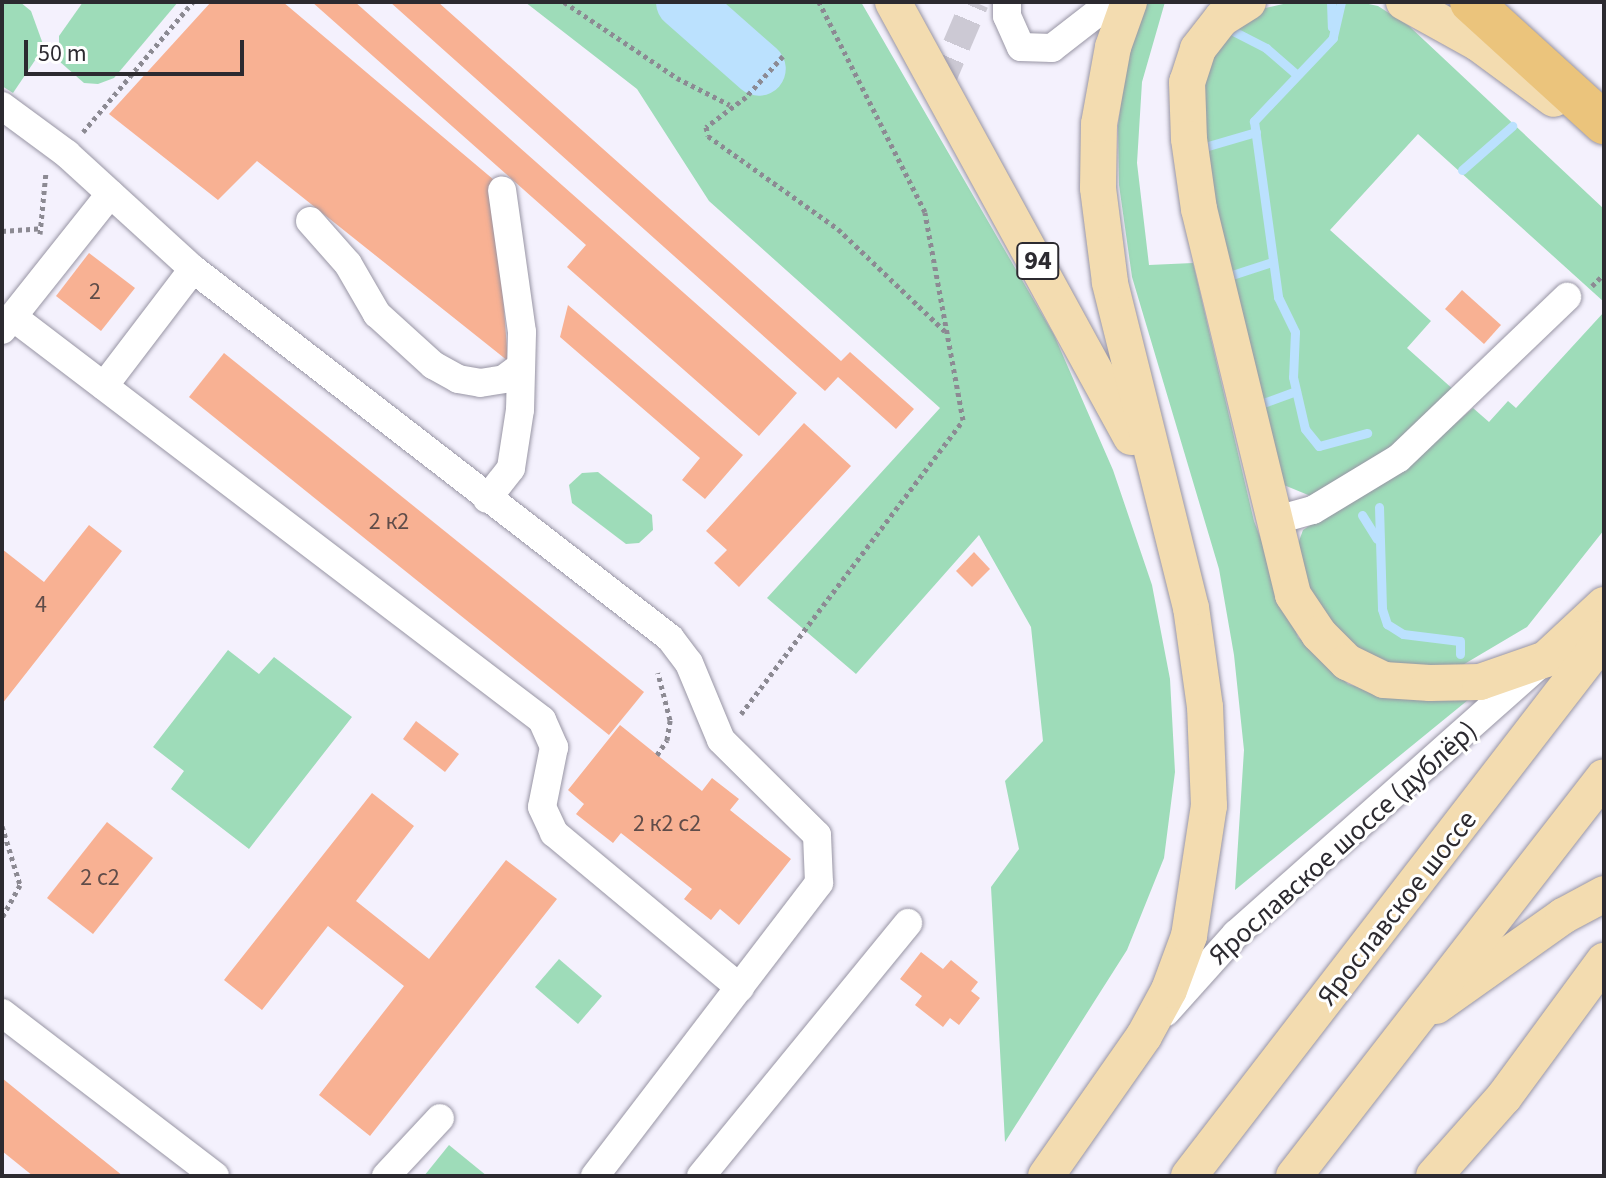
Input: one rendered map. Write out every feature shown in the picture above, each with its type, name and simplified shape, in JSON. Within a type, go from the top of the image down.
[{"type":"highway","points":[[1471,2],[1604,123]]},
{"type":"main road","name":"94","points":[[893,2],[1120,408],[1169,527]]},
{"type":"main road","name":"94","points":[[1129,2],[1113,47],[1099,124],[1098,188],[1110,282],[1191,608],[1205,707],[1209,806],[1189,936],[1169,990],[1144,1036]]},
{"type":"main road","points":[[1248,2],[1222,18],[1198,49],[1187,82],[1189,139],[1199,209],[1293,595],[1319,634],[1347,662],[1384,680],[1480,682],[1546,659]]},
{"type":"main road","points":[[1404,2],[1478,43],[1604,135]]},
{"type":"main road","name":"Ярославское шоссе (дублёр)","points":[[1546,659],[1604,605]]},
{"type":"main road","name":"Ярославское шоссе","points":[[1189,1176],[1604,638]]},
{"type":"main road","points":[[1294,1176],[1402,1030],[1604,777]]},
{"type":"main road","points":[[1402,1030],[1563,916],[1604,894]]},
{"type":"main road","points":[[1434,1176],[1513,1085],[1604,961]]},
{"type":"main road","name":"Ярославское шоссе (дублёр)","points":[[1046,1176],[1144,1036]]},
{"type":"street","points":[[1007,2],[1007,16],[1021,47],[1052,48],[1111,2]]},
{"type":"street","points":[[2,106],[58,147],[193,269],[670,638],[689,663],[721,740],[817,835],[819,883],[595,1176]]},
{"type":"street","points":[[487,499],[511,468],[521,366],[516,266],[502,190]]},
{"type":"street","points":[[110,194],[7,324],[104,386],[542,720],[554,747],[542,807],[554,833],[740,988]]},
{"type":"street","points":[[310,221],[348,264],[377,314],[433,365],[458,379],[480,383],[504,379],[521,366]]},
{"type":"street","points":[[104,386],[193,269]]},
{"type":"street","points":[[1273,521],[1313,510],[1399,458],[1579,292]]},
{"type":"street","name":"Ярославское шоссе (дублёр)","points":[[1144,1036],[1236,934],[1546,659]]},
{"type":"street","points":[[701,1176],[908,923]]},
{"type":"street","points":[[2,1013],[215,1176]]},
{"type":"street","points":[[386,1176],[440,1118]]},
{"type":"path","points":[[34,291],[58,147],[95,115],[193,2]]},
{"type":"path","points":[[564,2],[677,78],[730,105]]},
{"type":"path","points":[[721,740],[963,420],[925,212],[819,2]]},
{"type":"path","points":[[783,56],[746,97],[730,105],[706,127],[708,136],[838,229],[948,334]]},
{"type":"path","points":[[1579,292],[1604,274]]},
{"type":"path","points":[[656,668],[668,698],[670,720],[667,740],[657,755]]},
{"type":"path","points":[[2,826],[20,885],[2,918]]},
{"type":"green space","points":[[2,2],[20,2],[31,11],[44,47],[13,93],[2,86]]},
{"type":"green space","points":[[83,2],[178,2],[114,78],[98,84],[84,83],[59,61],[59,36]]},
{"type":"green space","points":[[525,2],[861,2],[1054,335],[1113,470],[1152,585],[1170,679],[1175,772],[1164,858],[1127,950],[1005,1142],[991,887],[1019,849],[1005,781],[1043,741],[1031,627],[979,535],[856,674],[767,598],[940,408],[709,201],[637,89]]},
{"type":"green space","points":[[1147,2],[1165,2],[1142,82],[1137,163],[1149,265],[1193,263],[1254,521],[1298,637],[1348,684],[1395,698],[1468,700],[1235,890],[1244,750],[1234,655],[1219,569],[1132,277],[1119,185],[1118,126],[1126,62]]},
{"type":"green space","points":[[1292,2],[1359,2],[1378,6],[1409,26],[1604,209],[1604,302],[1418,134],[1330,230],[1431,321],[1407,348],[1455,391],[1372,463],[1313,497],[1279,483],[1212,203],[1200,87],[1212,56],[1231,32],[1261,9]]},
{"type":"green space","points":[[1604,312],[1604,530],[1527,627],[1461,666],[1392,667],[1353,648],[1330,626],[1311,590],[1295,552],[1303,530],[1433,443],[1473,408],[1489,422],[1508,401],[1516,408]]},
{"type":"green space","points":[[598,472],[652,515],[653,530],[639,543],[626,544],[572,503],[569,485],[582,473]]},
{"type":"green space","points":[[228,650],[259,674],[274,657],[352,717],[249,849],[171,789],[184,771],[153,747]]},
{"type":"green space","points":[[559,959],[602,996],[578,1024],[535,987]]},
{"type":"green space","points":[[449,1145],[487,1176],[424,1176]]},
{"type":"building","points":[[211,2],[283,2],[494,180],[508,361],[257,161],[218,200],[109,114]]},
{"type":"building","points":[[312,2],[355,2],[797,393],[759,436],[567,267],[586,245]]},
{"type":"building","points":[[390,2],[438,2],[841,361],[850,352],[914,409],[896,429],[838,377],[825,391]]},
{"type":"building","points":[[89,253],[135,288],[101,331],[56,296]]},
{"type":"building","points":[[1462,290],[1501,325],[1484,344],[1445,309]]},
{"type":"building","points":[[568,305],[743,455],[705,499],[682,480],[700,458],[560,337]]},
{"type":"building","points":[[224,353],[644,692],[609,735],[189,397]]},
{"type":"building","points":[[804,423],[851,466],[739,587],[714,563],[727,550],[706,531]]},
{"type":"building","points":[[89,525],[122,551],[2,704],[2,549],[44,582]]},
{"type":"building","points":[[974,552],[990,569],[972,587],[956,571]]},
{"type":"building","points":[[416,721],[459,754],[445,772],[403,739]]},
{"type":"building","points":[[620,725],[702,791],[712,778],[739,799],[730,810],[791,859],[739,925],[720,909],[711,920],[684,899],[692,889],[621,833],[613,843],[576,814],[584,804],[568,790]]},
{"type":"building","points":[[372,793],[414,826],[356,901],[429,959],[506,860],[557,899],[370,1136],[319,1095],[404,986],[328,926],[262,1010],[224,980]]},
{"type":"building","points":[[107,822],[153,858],[93,934],[47,898]]},
{"type":"building","points":[[921,952],[943,969],[951,960],[978,982],[971,991],[980,998],[959,1025],[950,1018],[943,1027],[915,1005],[922,996],[900,979]]},
{"type":"building","points":[[2,1078],[123,1176],[33,1176],[2,1151]]},
{"type":"waterway","points":[[683,2],[759,69]]},
{"type":"waterway","points":[[1331,2],[1332,27]]},
{"type":"waterway","points":[[1341,2],[1333,38],[1254,121],[1278,297],[1295,332],[1293,377],[1305,429],[1319,446],[1367,433]]},
{"type":"waterway","points":[[1235,32],[1266,48],[1295,73]]},
{"type":"waterway","points":[[1462,170],[1512,126]]},
{"type":"waterway","points":[[1208,146],[1256,132]]},
{"type":"waterway","points":[[1235,274],[1273,262]]},
{"type":"waterway","points":[[1266,402],[1296,391]]},
{"type":"waterway","points":[[1379,507],[1382,609],[1387,624],[1403,634],[1460,641],[1460,654]]},
{"type":"waterway","points":[[1362,515],[1377,539]]},
{"type":"tunnel","points":[[940,84],[975,2]]}]
